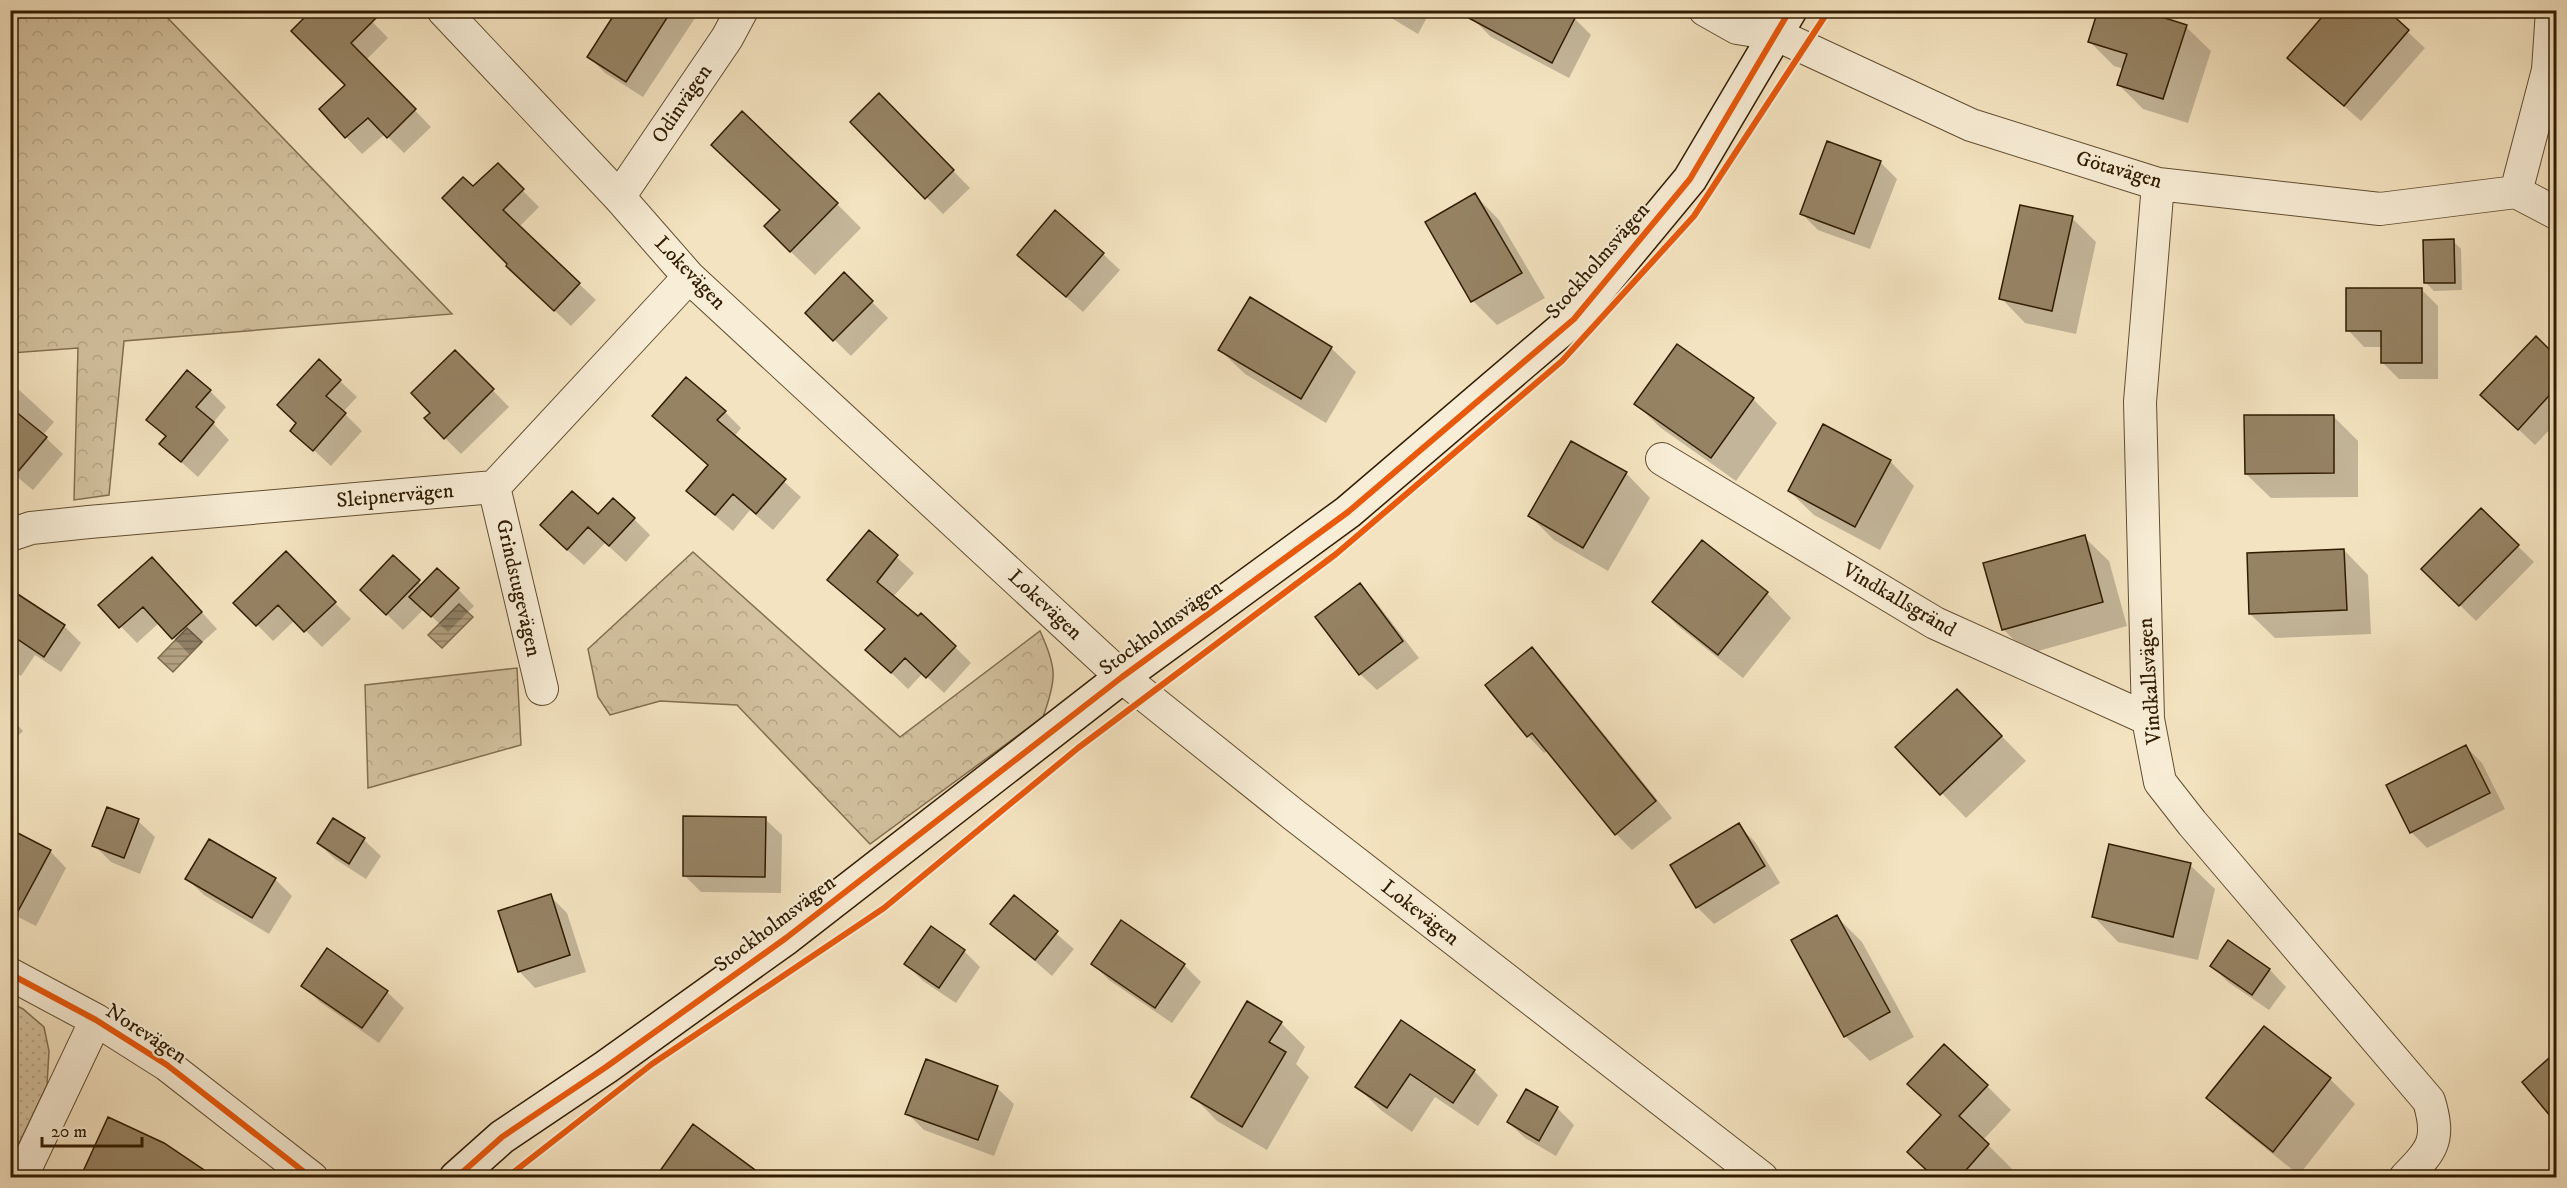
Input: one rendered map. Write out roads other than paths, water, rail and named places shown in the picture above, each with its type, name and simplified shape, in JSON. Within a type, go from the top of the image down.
[{"type":"street","name":"Lokevägen","points":[[443,10],[619,196],[689,277],[1122,676],[1294,815],[1762,1178]]},
{"type":"street","name":"Odinvägen","points":[[619,196],[728,38],[742,10]]},
{"type":"street","name":"Götavägen","points":[[1705,10],[1737,28],[1782,22],[1971,125],[2157,184],[2380,209],[2516,192]]},
{"type":"street","points":[[2552,10],[2548,70],[2516,192],[2556,213]]},
{"type":"street","name":"Stockholmsvägen","points":[[456,1178],[502,1137],[606,1067],[786,938],[1122,676],[1348,512],[1574,319],[1690,179],[1782,22]]},
{"type":"street","name":"Vindkallsvägen","points":[[2157,184],[2140,402],[2148,719],[2160,782],[2192,823],[2429,1101],[2435,1119],[2431,1150],[2405,1178]]},
{"type":"street","points":[[494,487],[689,277]]},
{"type":"street","name":"Vindkallsgränd","points":[[1662,459],[1935,623],[2148,719]]},
{"type":"street","name":"Sleipnervägen","points":[[10,534],[31,528],[77,523],[494,487]]},
{"type":"street","name":"Grindstugevägen","points":[[494,487],[542,689]]},
{"type":"street","name":"Norevägen","points":[[10,974],[96,1020],[167,1065],[312,1178]]},
{"type":"street","points":[[21,1178],[96,1020]]}]
